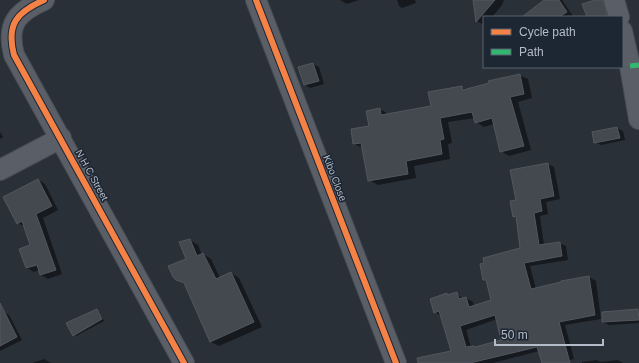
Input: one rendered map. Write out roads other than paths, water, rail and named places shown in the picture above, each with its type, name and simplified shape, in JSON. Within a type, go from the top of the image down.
[{"type":"street","name":"Kibo Close","points":[[256,0],[396,363]]},
{"type":"street","points":[[614,0],[619,16]]},
{"type":"street","name":"N H C Street","points":[[42,1],[7,20],[14,55],[184,363]]},
{"type":"street","points":[[623,35],[639,119]]},
{"type":"street","points":[[0,170],[61,138]]}]
